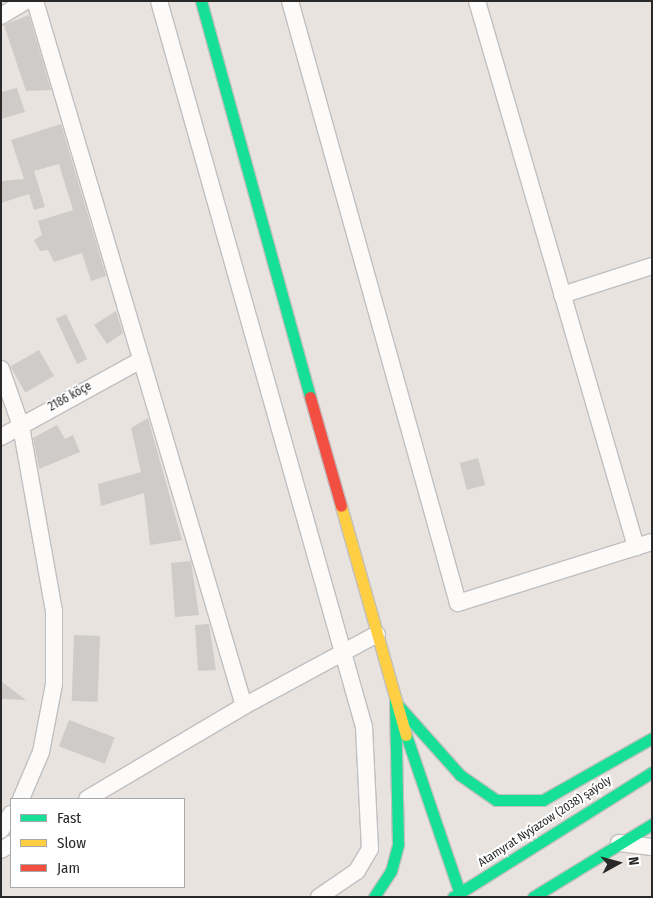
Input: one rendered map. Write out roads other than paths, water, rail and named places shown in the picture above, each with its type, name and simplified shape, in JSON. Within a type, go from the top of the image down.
[{"type":"main road","points":[[201,1],[395,702],[458,896]]},
{"type":"main road","points":[[395,702],[460,775],[496,800],[544,800],[652,739]]},
{"type":"main road","points":[[374,897],[391,870],[398,844],[395,702]]},
{"type":"main road","points":[[620,789],[652,739]]},
{"type":"main road","name":"Atamyrat Nyýazow (2038) şaýoly","points":[[458,896],[620,789],[652,772]]},
{"type":"main road","points":[[533,897],[652,824]]},
{"type":"street","points":[[1,16],[26,1]]},
{"type":"street","points":[[35,1],[244,706]]},
{"type":"street","points":[[159,1],[344,649],[364,727],[370,849],[358,871],[319,897]]},
{"type":"street","points":[[290,1],[458,603],[652,542]]},
{"type":"street","points":[[477,1],[636,547]]},
{"type":"street","points":[[562,294],[652,266]]},
{"type":"street","name":"2186 köçe","points":[[1,437],[141,360]]},
{"type":"street","points":[[1,369],[21,426],[54,611],[54,684],[42,752],[21,798]]},
{"type":"street","points":[[89,798],[344,649],[377,634]]},
{"type":"street","points":[[1,830],[10,816]]},
{"type":"street","points":[[619,843],[652,847]]}]
